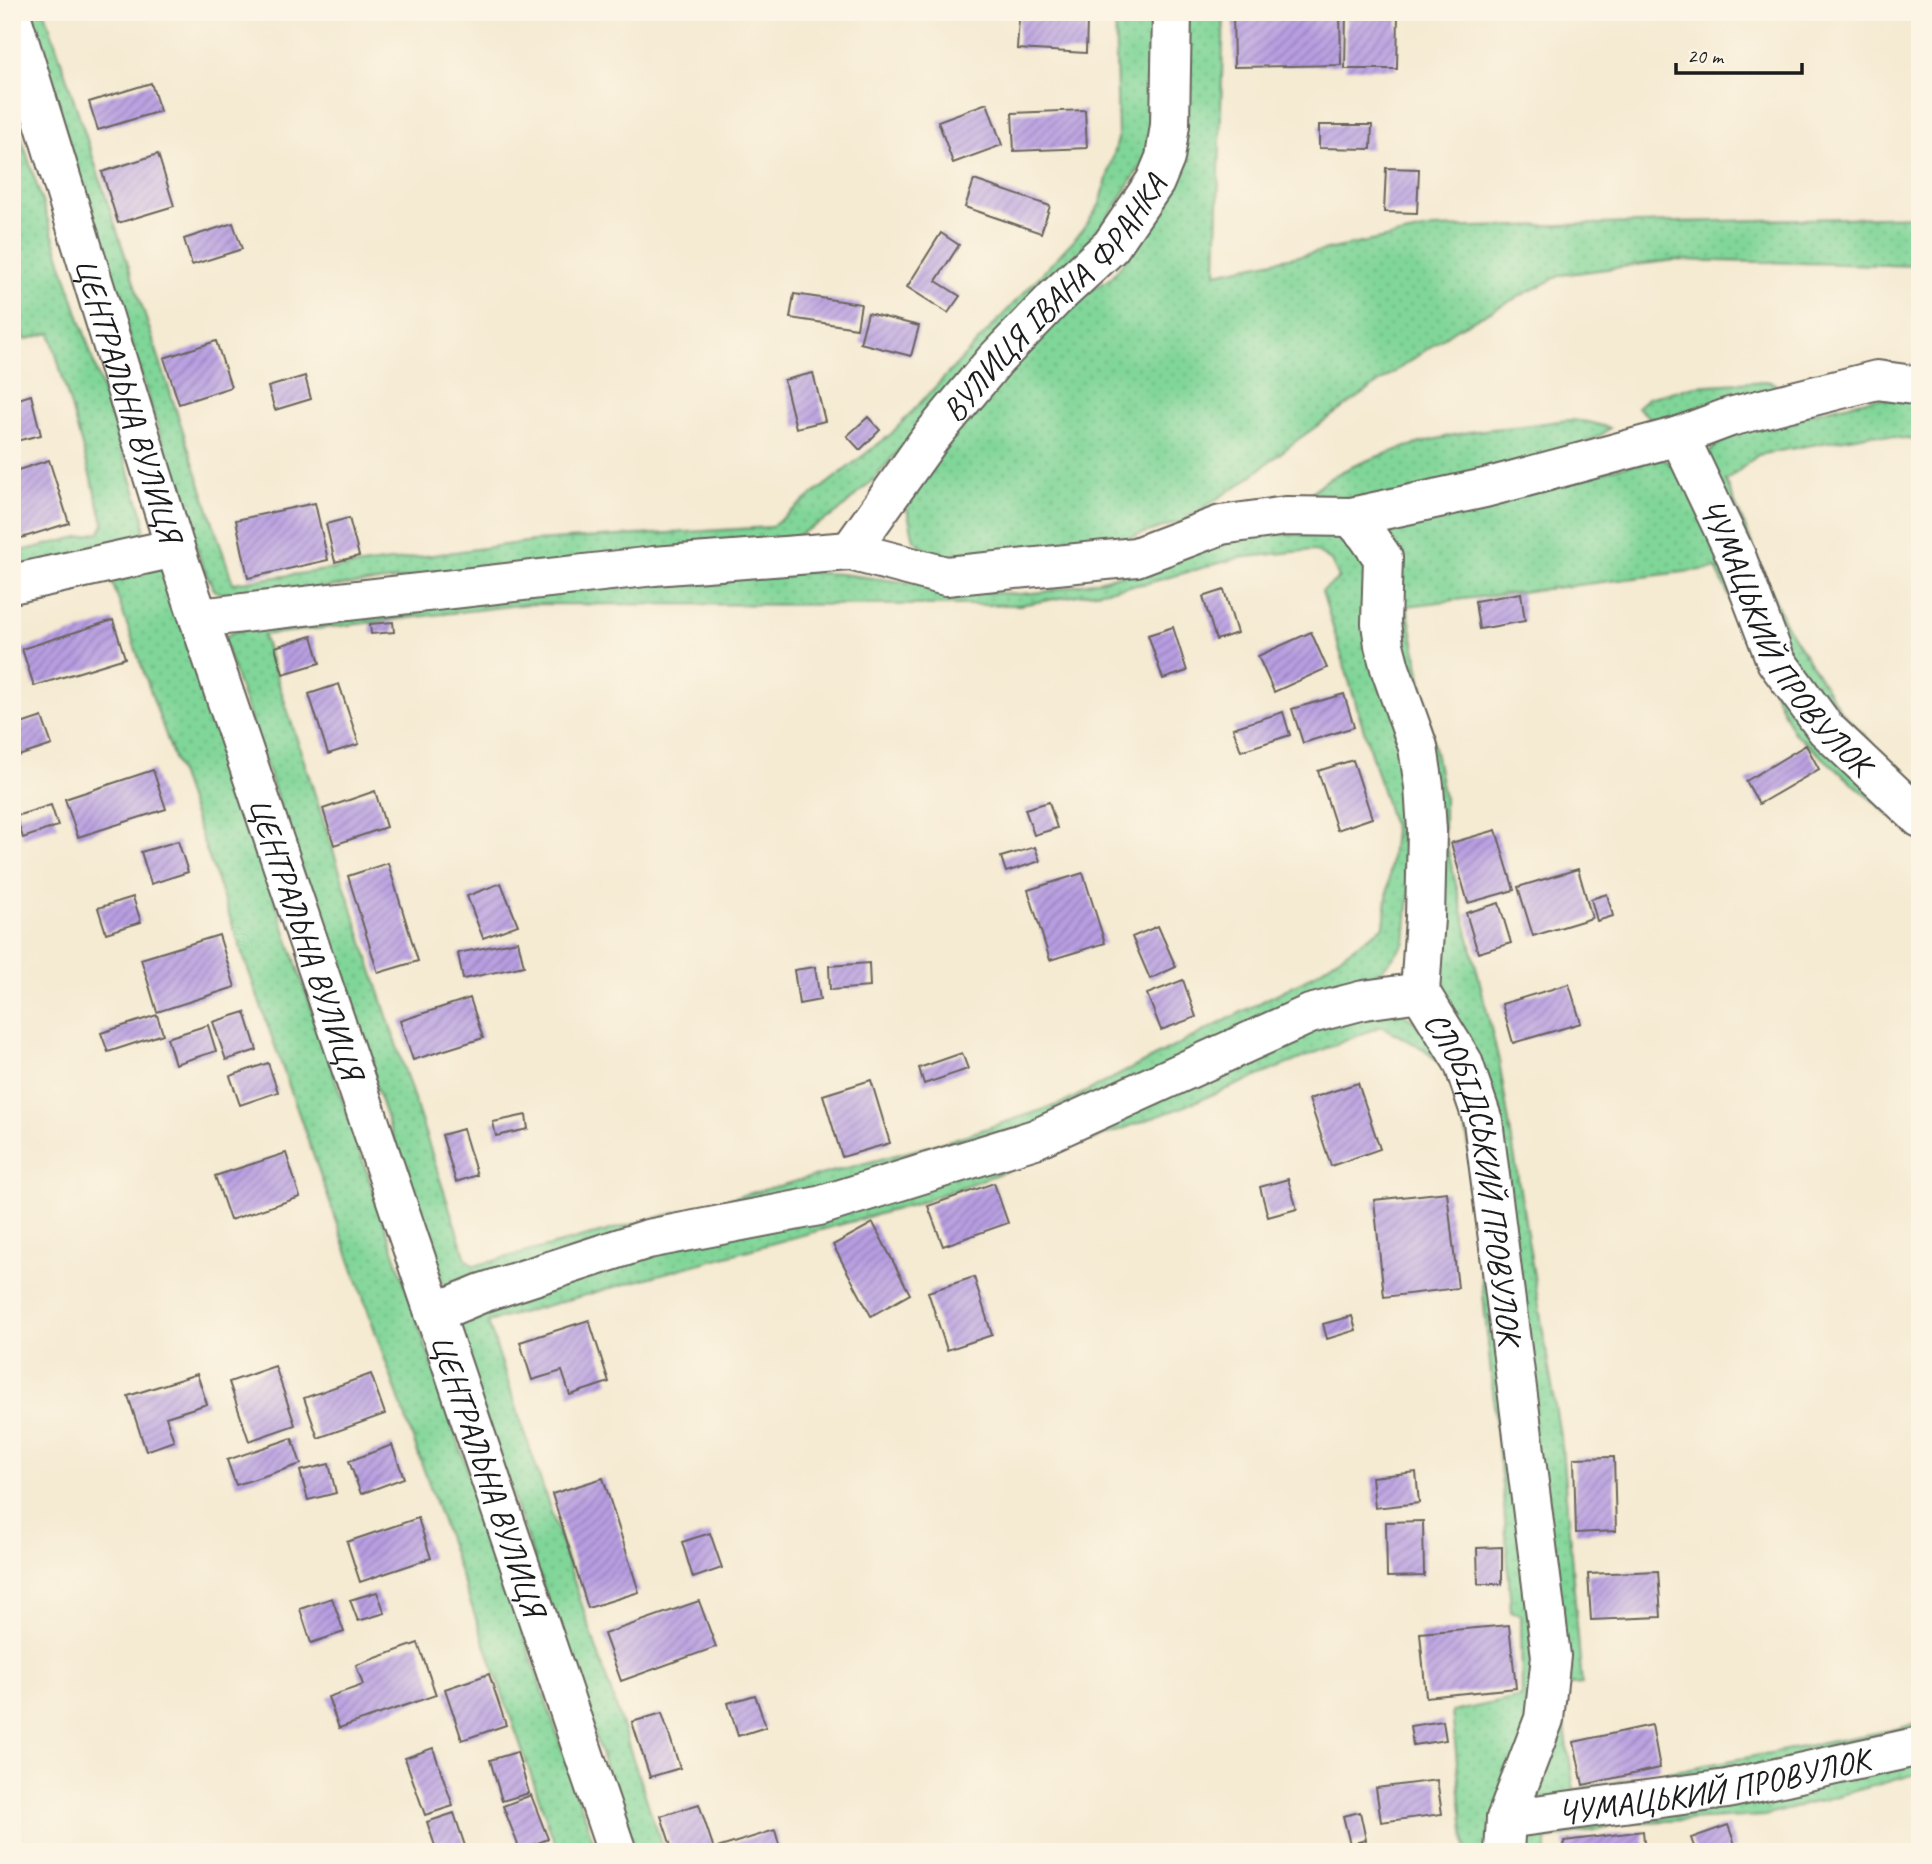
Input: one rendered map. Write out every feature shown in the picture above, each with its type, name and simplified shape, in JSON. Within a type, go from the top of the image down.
[{"type":"street","name":"ВУЛИЦЯ ІВАНА ФРАНКА","points":[[850,551],[939,428],[995,360],[1055,298],[1111,246],[1155,182],[1165,158],[1170,125],[1172,12]]},
{"type":"street","name":"ЦЕНТРАЛЬНА ВУЛИЦЯ","points":[[12,18],[175,548],[617,1852]]},
{"type":"street","points":[[199,618],[654,566],[850,551],[946,576],[1136,557],[1222,525],[1286,516],[1351,517],[1485,488],[1679,436],[1730,417],[1877,380],[1920,386]]},
{"type":"street","name":"ЧУМАЦЬКИЙ ПРОВУЛОК","points":[[1679,436],[1737,556],[1776,661],[1826,729],[1920,818]]},
{"type":"street","name":"СЛОБІДСЬКИЙ ПРОВУЛОК","points":[[1351,517],[1383,558],[1381,623],[1384,645],[1418,747],[1427,830],[1420,992],[1463,1062],[1483,1121],[1551,1656],[1544,1719],[1505,1835]]},
{"type":"street","points":[[12,584],[175,548]]},
{"type":"street","points":[[434,1312],[482,1293],[648,1240],[819,1206],[1035,1139],[1310,1014],[1364,1000],[1420,992]]},
{"type":"street","name":"ЧУМАЦЬКИЙ ПРОВУЛОК","points":[[1505,1835],[1920,1746]]},
{"type":"green space","points":[[28,12],[45,12],[233,583],[533,541],[771,527],[891,434],[1082,231],[1100,204],[1118,139],[1115,12],[1160,12],[1154,139],[1143,162],[1101,228],[979,358],[875,478],[837,513],[791,539],[232,597],[215,591],[204,570]]},
{"type":"green space","points":[[1181,12],[1224,12],[1216,273],[1433,228],[1920,216],[1920,266],[1675,260],[1561,275],[1456,329],[1297,440],[1245,481],[1183,521],[1116,542],[1020,561],[936,557],[914,540],[907,509],[920,467],[1062,309],[1111,278],[1167,206],[1179,172]]},
{"type":"green space","points":[[12,108],[144,519],[144,531],[141,536],[12,577],[12,553],[100,532],[104,524],[50,333],[24,340],[12,303]]},
{"type":"green space","points":[[1766,381],[1776,385],[1774,391],[1657,424],[1637,407],[1648,398],[1695,386]]},
{"type":"green space","points":[[1875,398],[1920,402],[1920,441],[1872,434],[1758,455],[1726,481],[1784,622],[1841,711],[1879,750],[1920,786],[1920,805],[1801,682],[1711,483],[1709,452],[1731,432]]},
{"type":"green space","points":[[1571,420],[1610,428],[1573,449],[1406,496],[1306,500],[1317,487],[1334,476],[1406,447],[1469,432]]},
{"type":"green space","points":[[1661,458],[1671,464],[1688,483],[1743,603],[1920,829],[1920,841],[1793,732],[1716,568],[1407,606],[1444,798],[1444,835],[1499,1061],[1562,1448],[1582,1684],[1559,1686],[1574,1790],[1920,1723],[1920,1736],[1864,1749],[1534,1801],[1531,1785],[1533,1427],[1437,997],[1411,685],[1377,523]]},
{"type":"green space","points":[[1263,534],[1357,535],[1418,789],[1405,943],[1384,967],[1358,988],[1029,1132],[446,1292],[223,639],[233,632],[318,612],[808,572],[982,592],[1044,592],[1106,579],[1192,551]],"holes":[[[1313,550],[1331,561],[1339,578],[1322,591],[1394,830],[1384,926],[1310,977],[1066,1102],[945,1142],[474,1266],[466,1259],[263,635],[528,604],[1020,605],[1148,583],[1238,558]]]},
{"type":"green space","points":[[162,567],[597,1852],[558,1852],[111,579]]},
{"type":"green space","points":[[1366,1008],[1402,1013],[1436,1036],[1455,1058],[1480,1128],[1503,1337],[1533,1557],[1543,1671],[1534,1719],[1489,1835],[1488,1852],[1466,1852],[1452,1712],[1522,1697],[1521,1615],[1511,1612],[1504,1506],[1468,1141],[1456,1078],[1424,1049],[1381,1026],[1180,1108],[915,1204],[488,1322],[664,1852],[635,1852],[455,1330],[453,1316],[459,1309],[660,1243],[838,1206],[1020,1148],[1102,1118],[1208,1068],[1336,1014]]},
{"type":"green space","points":[[1920,1755],[1920,1773],[1765,1816],[1626,1823],[1546,1840],[1546,1852],[1512,1852],[1519,1837],[1549,1822]]},
{"type":"building","points":[[1233,12],[1340,12],[1341,65],[1234,67]]},
{"type":"building","points":[[1346,13],[1398,13],[1397,69],[1345,69]]},
{"type":"building","points":[[1019,18],[1087,21],[1086,53],[1017,49]]},
{"type":"building","points":[[151,83],[160,111],[98,130],[89,102]]},
{"type":"building","points":[[987,103],[1002,145],[953,163],[938,121]]},
{"type":"building","points":[[1085,110],[1087,148],[1014,151],[1012,113]]},
{"type":"building","points":[[1319,125],[1372,125],[1371,149],[1319,148]]},
{"type":"building","points":[[158,154],[174,206],[118,223],[102,172]]},
{"type":"building","points":[[1386,168],[1419,169],[1417,213],[1384,212]]},
{"type":"building","points":[[974,180],[1050,206],[1041,233],[965,207]]},
{"type":"building","points":[[233,223],[242,249],[192,265],[184,239]]},
{"type":"building","points":[[941,233],[959,245],[936,281],[960,296],[948,313],[907,287]]},
{"type":"building","points":[[794,294],[861,304],[857,328],[790,318]]},
{"type":"building","points":[[868,313],[919,326],[911,356],[860,343]]},
{"type":"building","points":[[216,341],[231,387],[179,404],[164,358]]},
{"type":"building","points":[[813,373],[825,421],[796,428],[784,380]]},
{"type":"building","points":[[305,376],[311,399],[275,410],[268,387]]},
{"type":"building","points":[[31,395],[41,435],[12,442],[12,401]]},
{"type":"building","points":[[868,417],[880,430],[860,450],[847,436]]},
{"type":"building","points":[[49,460],[69,523],[12,541],[12,472]]},
{"type":"building","points":[[315,503],[328,560],[248,578],[236,520]]},
{"type":"building","points":[[349,518],[359,556],[335,562],[326,524]]},
{"type":"building","points":[[1224,590],[1237,633],[1216,640],[1203,597]]},
{"type":"building","points":[[1521,593],[1525,621],[1479,629],[1475,601]]},
{"type":"building","points":[[113,620],[125,658],[34,686],[22,649]]},
{"type":"building","points":[[393,622],[394,632],[371,634],[370,624]]},
{"type":"building","points":[[1173,627],[1187,671],[1163,679],[1148,635]]},
{"type":"building","points":[[1311,632],[1327,668],[1274,692],[1258,656]]},
{"type":"building","points":[[312,636],[320,663],[283,674],[275,647]]},
{"type":"building","points":[[339,684],[359,744],[328,754],[309,694]]},
{"type":"building","points":[[1344,694],[1354,727],[1303,743],[1292,709]]},
{"type":"building","points":[[1283,712],[1290,735],[1241,751],[1233,728]]},
{"type":"building","points":[[42,717],[52,745],[12,758],[12,727]]},
{"type":"building","points":[[1806,745],[1819,769],[1759,804],[1746,781]]},
{"type":"building","points":[[1353,760],[1372,818],[1337,830],[1318,771]]},
{"type":"building","points":[[153,770],[166,809],[78,837],[65,799]]},
{"type":"building","points":[[375,791],[386,827],[334,845],[323,809]]},
{"type":"building","points":[[1049,802],[1057,828],[1034,835],[1025,809]]},
{"type":"building","points":[[51,805],[58,826],[23,838],[16,816]]},
{"type":"building","points":[[1496,830],[1514,890],[1468,903],[1451,843]]},
{"type":"building","points":[[178,841],[188,872],[151,884],[141,852]]},
{"type":"building","points":[[1035,847],[1040,861],[1006,872],[1001,857]]},
{"type":"building","points":[[388,863],[418,961],[378,973],[348,876]]},
{"type":"building","points":[[1578,869],[1592,918],[1533,936],[1518,887]]},
{"type":"building","points":[[1083,873],[1105,943],[1050,960],[1028,890]]},
{"type":"building","points":[[501,883],[518,925],[483,938],[467,896]]},
{"type":"building","points":[[1607,894],[1613,916],[1597,921],[1591,899]]},
{"type":"building","points":[[133,897],[141,922],[106,933],[98,908]]},
{"type":"building","points":[[1499,903],[1511,943],[1478,953],[1466,913]]},
{"type":"building","points":[[1158,926],[1176,967],[1150,979],[1132,937]]},
{"type":"building","points":[[219,935],[235,987],[157,1012],[141,959]]},
{"type":"building","points":[[518,941],[524,966],[463,979],[458,953]]},
{"type":"building","points":[[869,963],[870,987],[830,990],[829,966]]},
{"type":"building","points":[[815,967],[820,1000],[799,1004],[794,970]]},
{"type":"building","points":[[1183,980],[1196,1017],[1161,1030],[1147,994]]},
{"type":"building","points":[[1569,984],[1581,1023],[1513,1043],[1502,1004]]},
{"type":"building","points":[[470,998],[483,1038],[413,1060],[400,1021]]},
{"type":"building","points":[[245,1012],[257,1050],[226,1060],[213,1022]]},
{"type":"building","points":[[157,1015],[163,1034],[108,1052],[101,1033]]},
{"type":"building","points":[[208,1025],[216,1051],[175,1064],[167,1038]]},
{"type":"building","points":[[962,1053],[968,1069],[924,1084],[919,1068]]},
{"type":"building","points":[[268,1063],[278,1092],[240,1105],[230,1076]]},
{"type":"building","points":[[871,1080],[890,1143],[842,1157],[823,1095]]},
{"type":"building","points":[[1358,1083],[1380,1149],[1331,1166],[1309,1099]]},
{"type":"building","points":[[526,1115],[528,1129],[496,1136],[493,1122]]},
{"type":"building","points":[[463,1129],[477,1175],[456,1182],[442,1135]]},
{"type":"building","points":[[286,1153],[300,1197],[230,1220],[215,1176]]},
{"type":"building","points":[[1288,1179],[1297,1209],[1268,1217],[1260,1187]]},
{"type":"building","points":[[994,1183],[1008,1223],[943,1246],[928,1206]]},
{"type":"building","points":[[1447,1192],[1458,1288],[1384,1297],[1374,1200]]},
{"type":"building","points":[[873,1223],[910,1294],[871,1316],[833,1245]]},
{"type":"building","points":[[974,1277],[992,1335],[947,1350],[928,1292]]},
{"type":"building","points":[[1352,1316],[1356,1330],[1327,1339],[1323,1324]]},
{"type":"building","points":[[589,1320],[609,1382],[570,1395],[562,1371],[532,1380],[520,1342]]},
{"type":"building","points":[[275,1366],[295,1425],[249,1441],[229,1382]]},
{"type":"building","points":[[197,1374],[207,1404],[166,1417],[174,1441],[146,1451],[128,1396]]},
{"type":"building","points":[[371,1374],[385,1414],[318,1438],[304,1398]]},
{"type":"building","points":[[292,1438],[301,1464],[236,1485],[227,1460]]},
{"type":"building","points":[[392,1445],[404,1478],[361,1494],[349,1461]]},
{"type":"building","points":[[1614,1457],[1616,1531],[1576,1533],[1574,1458]]},
{"type":"building","points":[[329,1464],[336,1493],[308,1500],[300,1471]]},
{"type":"building","points":[[1416,1472],[1419,1503],[1375,1508],[1372,1477]]},
{"type":"building","points":[[603,1478],[639,1592],[588,1608],[552,1494]]},
{"type":"building","points":[[418,1518],[431,1558],[360,1582],[347,1542]]},
{"type":"building","points":[[1423,1521],[1424,1576],[1387,1577],[1386,1522]]},
{"type":"building","points":[[710,1533],[722,1568],[693,1578],[682,1542]]},
{"type":"building","points":[[1502,1547],[1502,1584],[1478,1584],[1477,1548]]},
{"type":"building","points":[[1658,1571],[1661,1617],[1591,1620],[1588,1574]]},
{"type":"building","points":[[377,1592],[385,1613],[358,1621],[350,1600]]},
{"type":"building","points":[[332,1598],[344,1632],[311,1643],[300,1609]]},
{"type":"building","points":[[699,1601],[716,1647],[621,1681],[604,1634]]},
{"type":"building","points":[[1509,1625],[1516,1688],[1426,1697],[1420,1633]]},
{"type":"building","points":[[418,1643],[436,1695],[339,1728],[328,1697],[363,1685],[356,1665]]},
{"type":"building","points":[[489,1674],[506,1725],[462,1740],[445,1689]]},
{"type":"building","points":[[755,1695],[766,1727],[738,1736],[728,1703]]},
{"type":"building","points":[[662,1713],[680,1768],[650,1777],[632,1722]]},
{"type":"building","points":[[1443,1721],[1446,1740],[1413,1745],[1410,1726]]},
{"type":"building","points":[[1652,1725],[1660,1768],[1583,1785],[1574,1742]]},
{"type":"building","points":[[433,1748],[453,1806],[425,1815],[405,1758]]},
{"type":"building","points":[[517,1752],[529,1793],[502,1801],[490,1760]]},
{"type":"building","points":[[1437,1780],[1442,1814],[1381,1822],[1376,1788]]},
{"type":"building","points":[[531,1795],[548,1839],[520,1850],[503,1806]]},
{"type":"building","points":[[699,1804],[714,1849],[775,1830],[781,1852],[673,1852],[661,1816]]},
{"type":"building","points":[[1360,1812],[1366,1840],[1350,1844],[1343,1816]]},
{"type":"building","points":[[454,1813],[467,1852],[437,1852],[427,1822]]},
{"type":"building","points":[[1728,1825],[1736,1847],[1723,1852],[1696,1852],[1691,1838]]},
{"type":"building","points":[[1643,1831],[1645,1852],[1565,1852],[1564,1841]]}]
